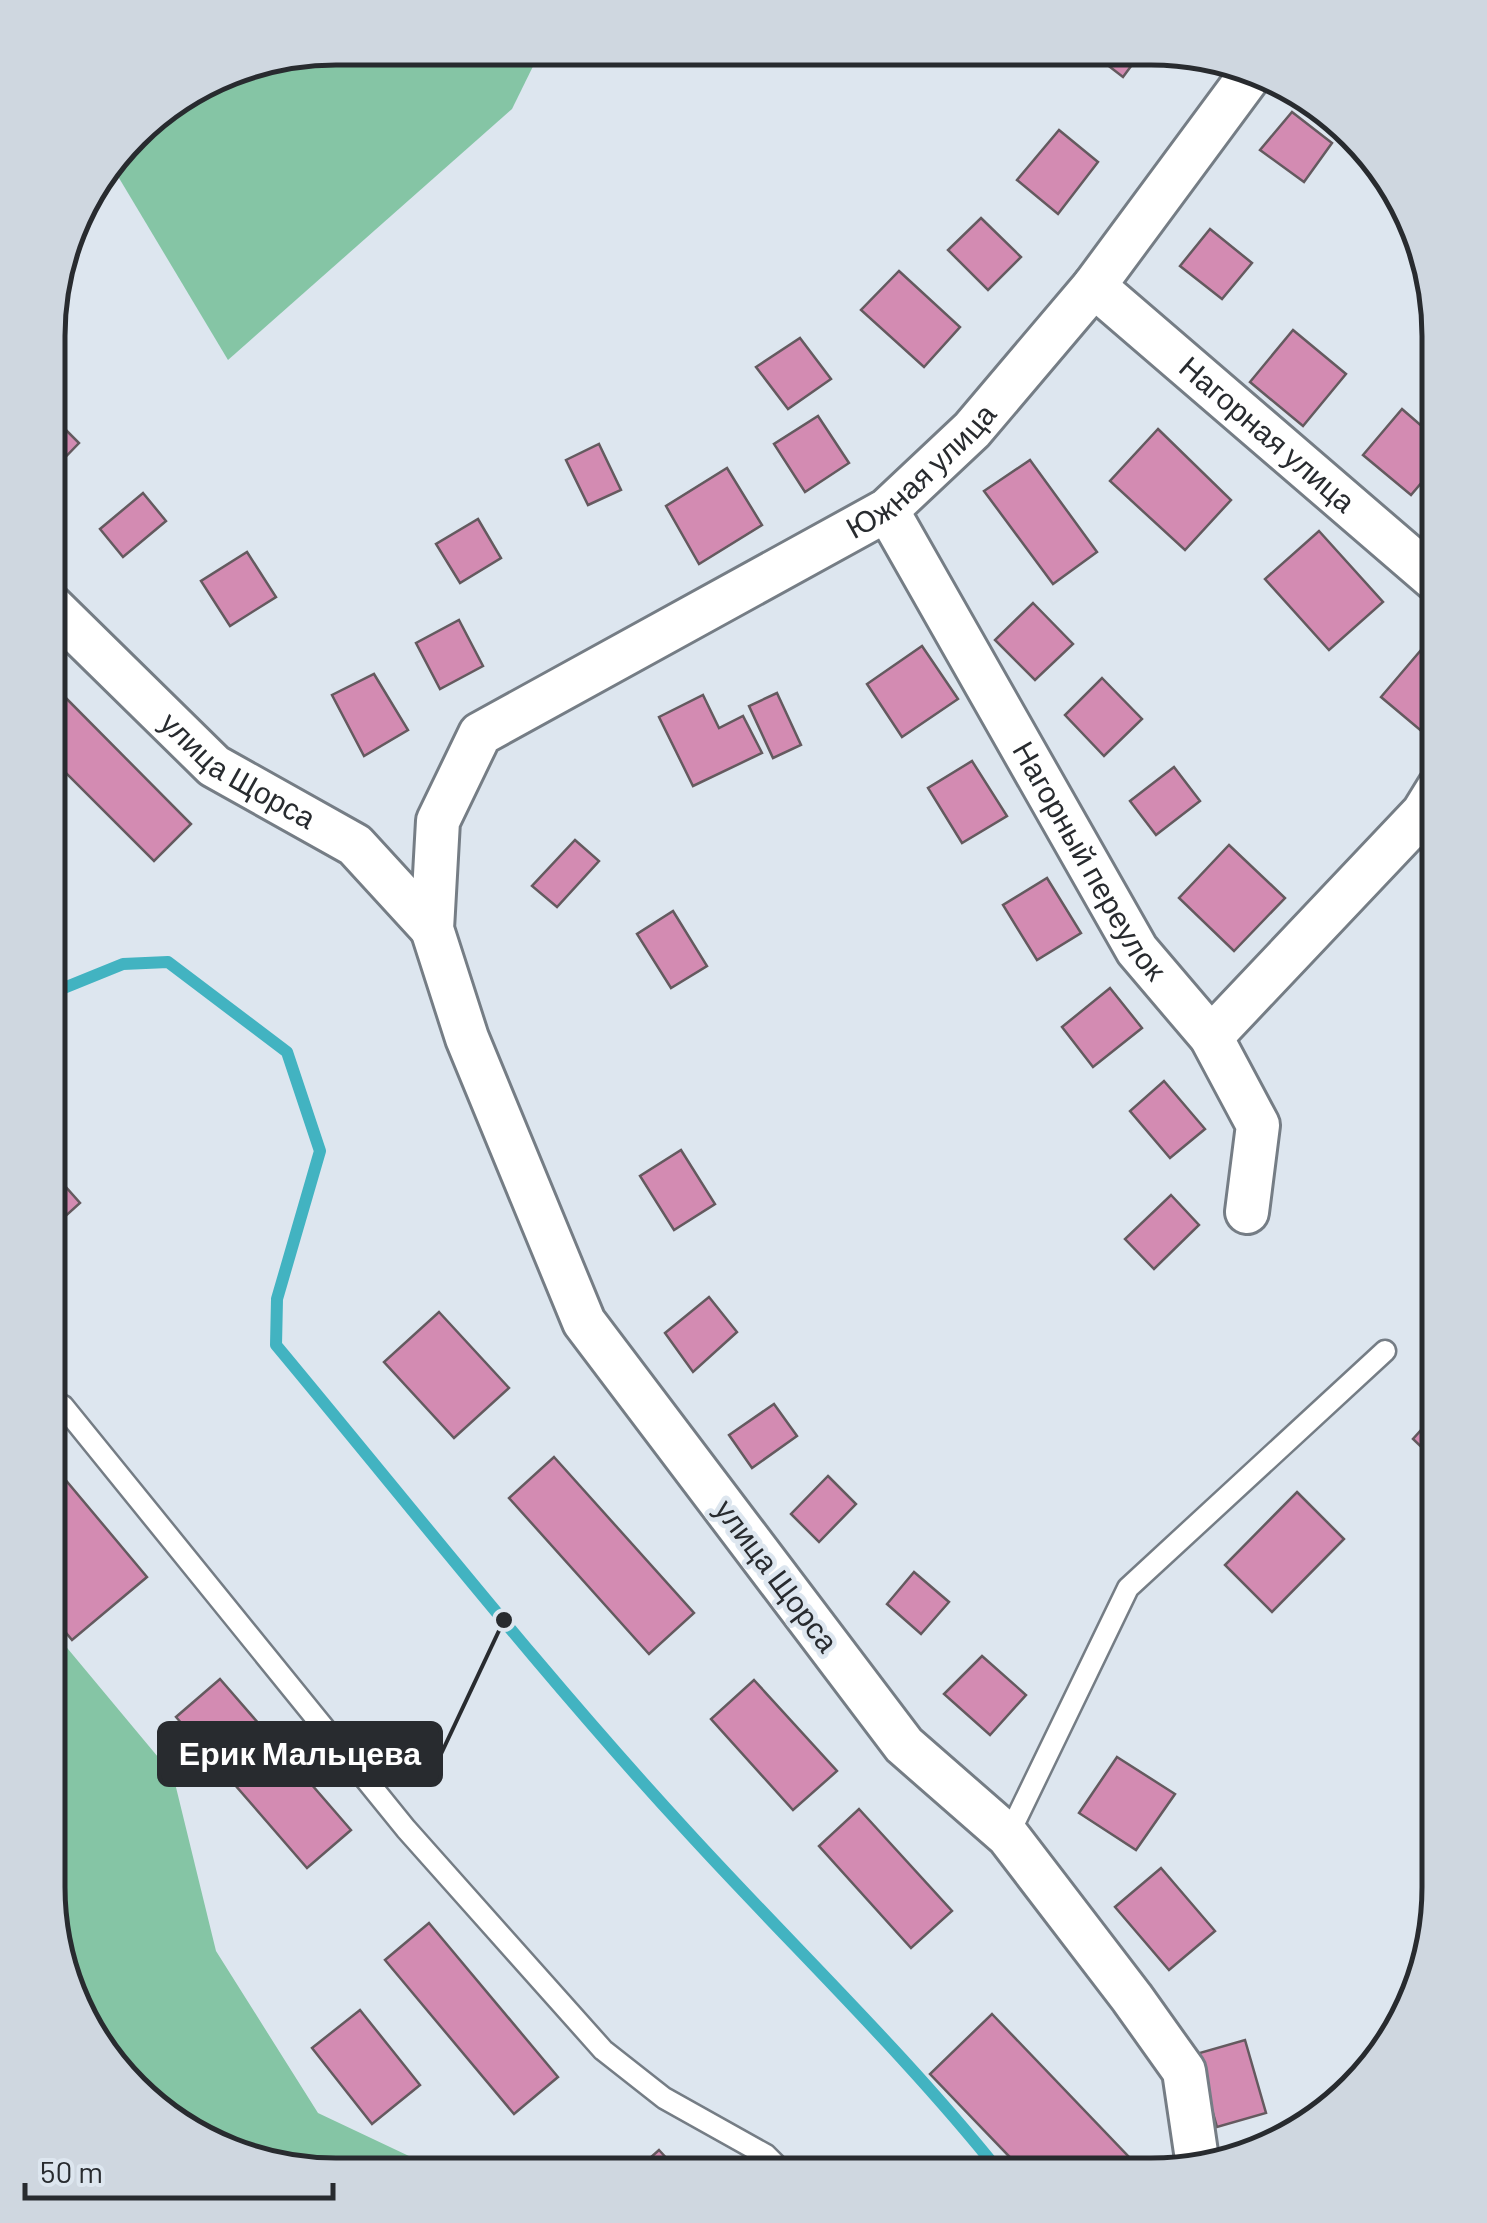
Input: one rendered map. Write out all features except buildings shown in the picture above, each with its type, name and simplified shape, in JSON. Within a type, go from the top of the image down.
[{"type":"street","name":"Южная улица","points":[[480,734],[887,510],[972,430],[1094,286],[1244,83]]},
{"type":"street","name":"Нагорная улица","points":[[1094,286],[1422,567]]},
{"type":"street","name":"Нагорный переулок","points":[[887,510],[1138,950],[1211,1037],[1258,1124],[1247,1212]]},
{"type":"street","name":"улица Щорса","points":[[65,620],[214,766],[355,845],[432,928]]},
{"type":"street","name":"улица Щорса","points":[[480,734],[438,821],[432,928],[466,1038],[584,1322],[904,1745],[1008,1836],[1132,1998],[1184,2071],[1196,2154]]},
{"type":"street","points":[[1211,1037],[1422,814]]},
{"type":"lane","points":[[1008,1836],[1128,1588],[1386,1351]]},
{"type":"lane","points":[[65,1408],[406,1829],[603,2050],[664,2098],[769,2158]]},
{"type":"green space","points":[[534,65],[512,109],[228,360],[118,176],[157,132],[216,93],[249,79],[301,67]]},
{"type":"green space","points":[[65,1645],[173,1775],[216,1951],[318,2113],[413,2158],[301,2156],[233,2137],[201,2122],[144,2079],[101,2022],[74,1957],[66,1904]]},
{"type":"waterway","points":[[65,988],[123,964],[168,962],[287,1052],[320,1151],[277,1299],[276,1345],[581,1712],[988,2158]]},
{"type":"place","name":"Ерик Мальцева","points":[[504,1620]]}]
